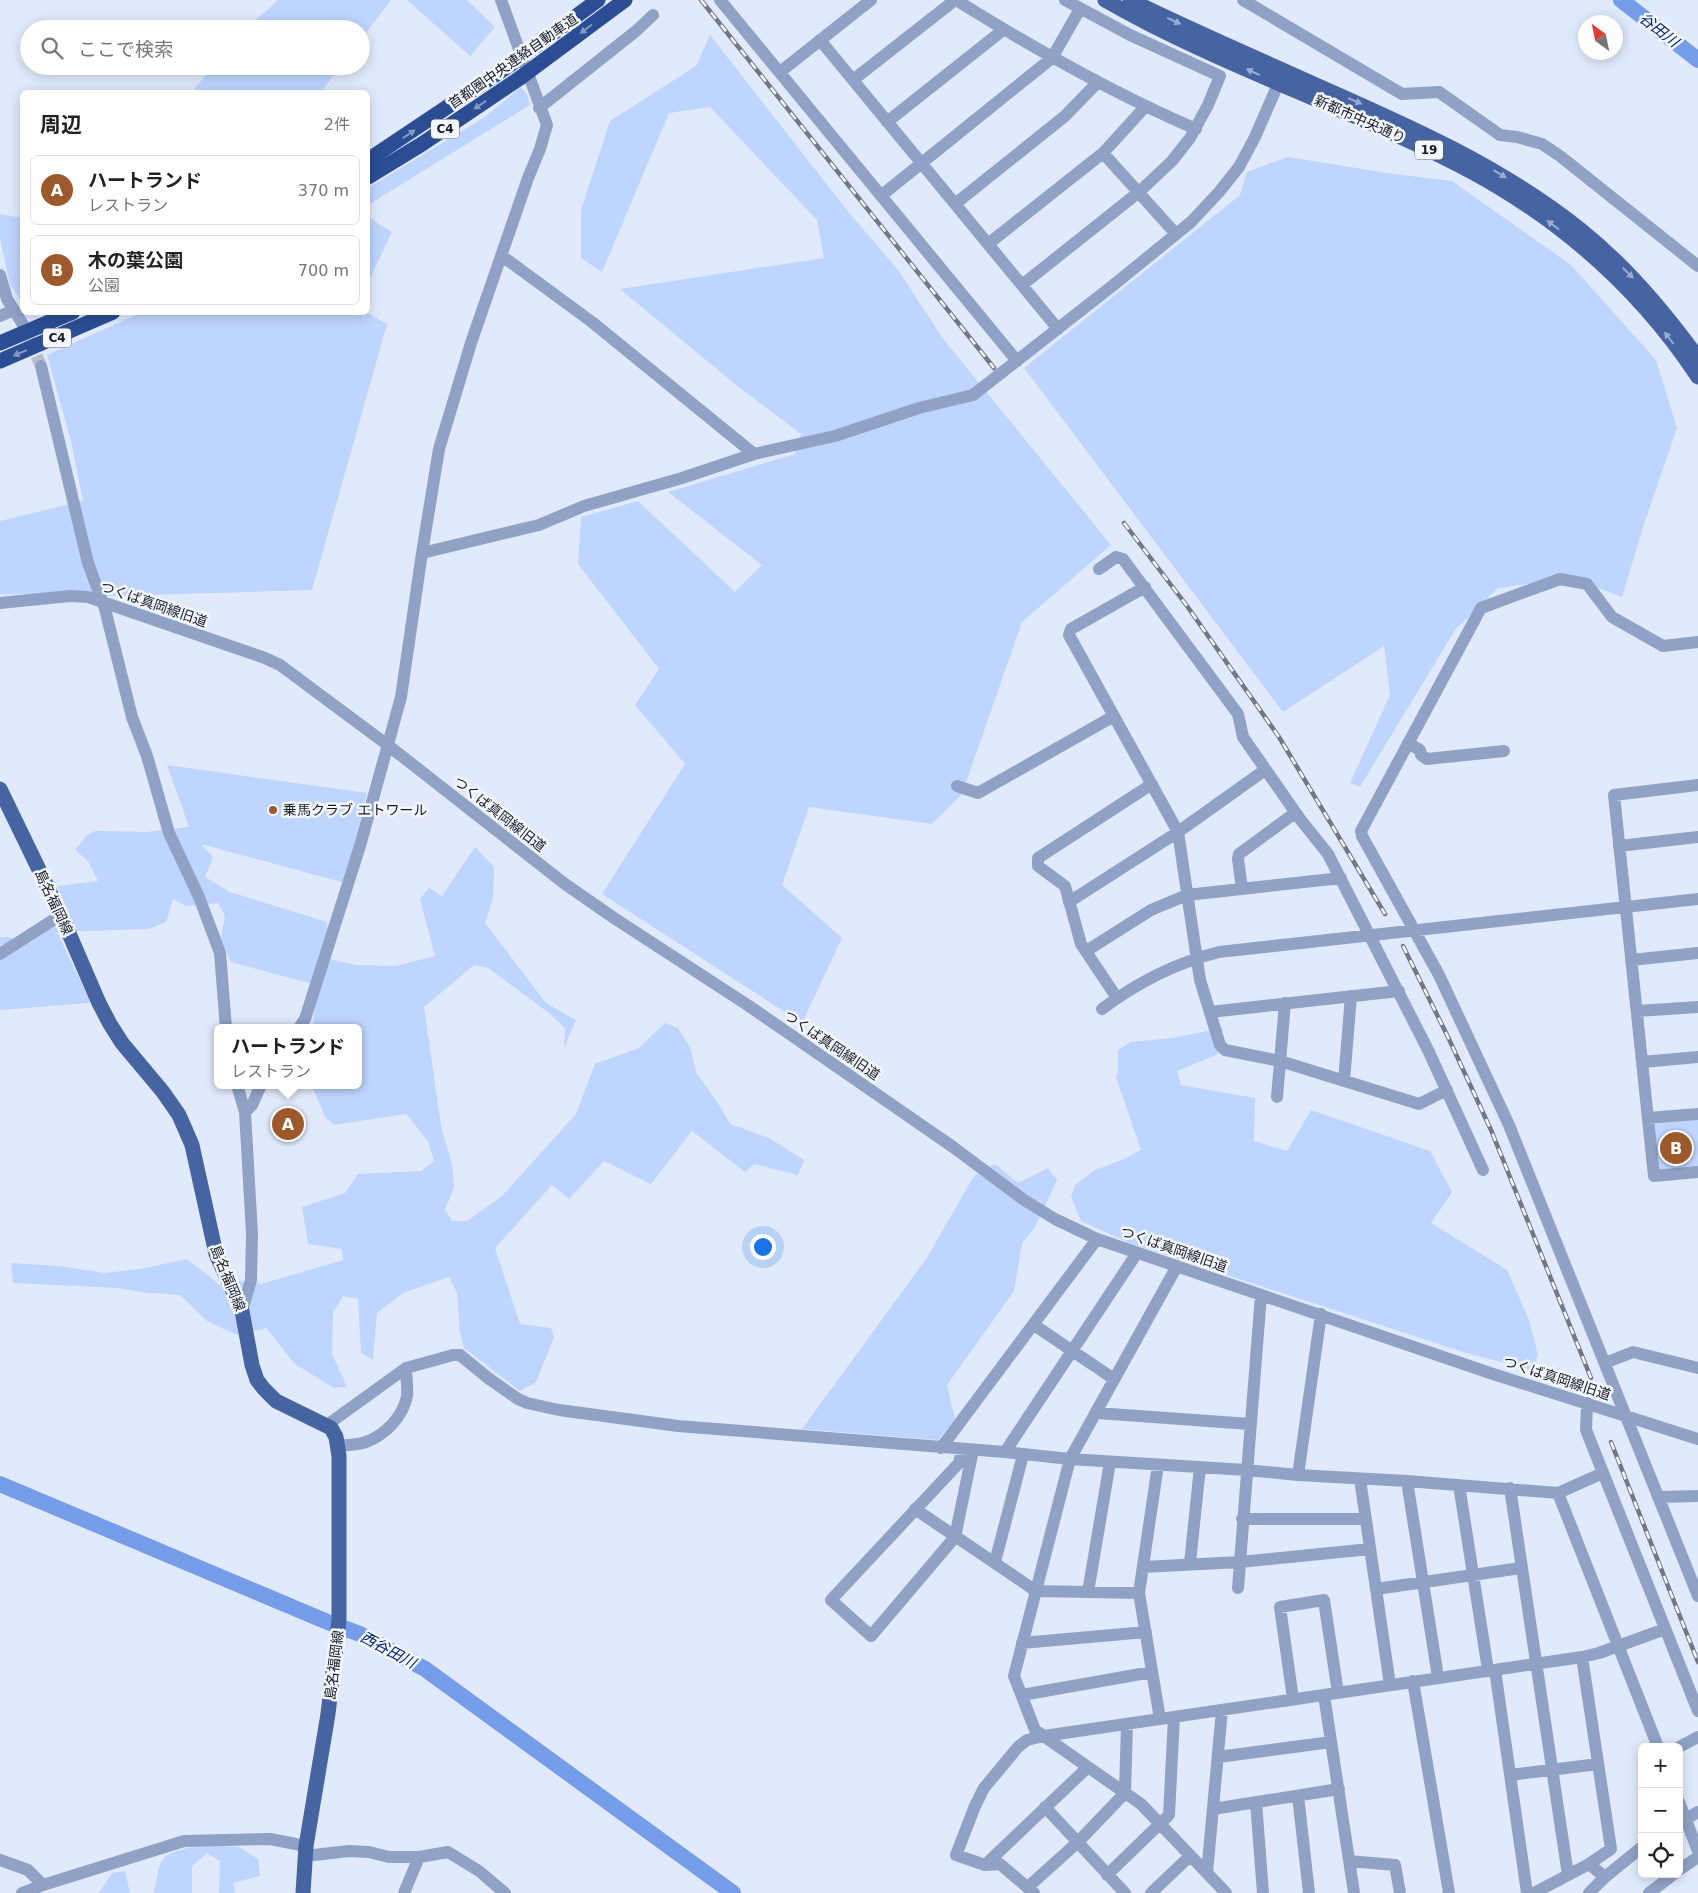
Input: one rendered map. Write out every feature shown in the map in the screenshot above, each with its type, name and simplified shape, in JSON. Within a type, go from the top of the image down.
[{"type":"highway","name":"首都圏中央連絡自動車道","points":[[370,159],[510,65],[598,0]]},
{"type":"highway","name":"首都圏中央連絡自動車道","points":[[370,176],[422,144],[520,78],[625,0]]},
{"type":"highway","name":"C4","points":[[0,343],[66,315]]},
{"type":"highway","name":"C4","points":[[0,362],[106,315]]},
{"type":"main road","name":"新都市中央通り","points":[[1105,0],[1156,27],[1281,77],[1388,116],[1470,156],[1506,177],[1581,230],[1630,275],[1671,321],[1698,358]]},
{"type":"main road","name":"新都市中央通り","points":[[1130,0],[1501,188],[1574,241],[1606,269],[1635,297],[1662,328],[1698,377]]},
{"type":"main road","name":"島名福岡線","points":[[0,789],[61,915],[110,1024],[122,1043],[163,1092],[186,1128],[192,1145],[216,1254],[242,1311],[252,1365],[258,1380],[276,1401],[327,1425],[333,1432],[338,1446],[338,1624],[328,1714],[306,1851],[302,1893]]},
{"type":"street","points":[[302,1024],[318,980],[360,846],[401,697],[439,449],[471,344],[547,126],[501,0]]},
{"type":"street","points":[[720,0],[1017,361]]},
{"type":"street","points":[[780,72],[871,0]]},
{"type":"street","points":[[853,80],[955,0],[1003,30],[1096,83],[1196,129]]},
{"type":"street","points":[[1022,285],[1139,192],[1172,161],[1196,129],[1220,76],[1130,35],[1065,0]]},
{"type":"street","points":[[1243,0],[1402,94],[1439,92],[1500,135],[1517,137],[1542,144],[1560,156],[1698,266]]},
{"type":"street","points":[[882,195],[1052,58],[1080,9]]},
{"type":"street","points":[[539,108],[636,31],[653,15]]},
{"type":"street","points":[[887,122],[1003,30]]},
{"type":"street","points":[[820,40],[1058,329]]},
{"type":"street","points":[[422,553],[485,540],[539,525],[584,506],[682,478],[754,454],[834,436],[919,408],[972,395],[1058,329],[1191,222],[1239,167],[1255,137],[1281,77]]},
{"type":"street","points":[[955,204],[1065,116],[1096,83]]},
{"type":"street","points":[[988,244],[1103,153],[1145,107]]},
{"type":"street","points":[[1103,153],[1176,234]]},
{"type":"street","points":[[502,256],[592,322],[754,454]]},
{"type":"street","points":[[0,275],[4,297],[22,323]]},
{"type":"street","points":[[0,316],[14,310]]},
{"type":"street","points":[[41,366],[86,554],[113,641],[132,717],[147,756],[169,833],[199,897],[220,953],[226,1024]]},
{"type":"street","points":[[1099,568],[1116,557],[1123,558],[1238,714],[1243,737],[1295,813],[1328,854],[1399,991],[1483,1170]]},
{"type":"street","points":[[1698,642],[1663,646],[1612,617],[1587,584],[1560,579],[1481,608],[1362,828],[1361,834],[1415,929],[1460,1019],[1509,1125],[1698,1596]]},
{"type":"street","points":[[1145,587],[1071,629],[1069,635],[1178,832],[1200,980],[1220,1045],[1225,1050],[1280,1061],[1419,1104],[1447,1090]]},
{"type":"street","name":"つくば真岡線旧道","points":[[0,603],[70,596],[88,597],[265,658],[280,665],[388,746],[565,884],[757,1012],[954,1147],[1024,1200],[1055,1219],[1097,1239],[1322,1314],[1490,1373],[1698,1439]]},
{"type":"street","points":[[957,786],[978,793],[1114,716]]},
{"type":"street","points":[[1408,743],[1420,750],[1421,755],[1427,759],[1504,751]]},
{"type":"street","points":[[1070,902],[1178,832],[1265,770]]},
{"type":"street","points":[[1117,998],[1081,944],[1065,886],[1038,866],[1038,858],[1152,784]]},
{"type":"street","points":[[1698,785],[1614,795],[1654,1176],[1698,1172]]},
{"type":"street","points":[[1242,888],[1238,860],[1239,854],[1295,813]]},
{"type":"street","points":[[1619,846],[1698,838]]},
{"type":"street","points":[[1091,948],[1151,910],[1187,895],[1341,878]]},
{"type":"street","points":[[1102,1010],[1149,978],[1197,958],[1236,949],[1698,899]]},
{"type":"street","points":[[0,954],[61,915]]},
{"type":"street","points":[[1631,960],[1698,953]]},
{"type":"street","points":[[1210,1012],[1399,991]]},
{"type":"street","points":[[1344,1081],[1351,996]]},
{"type":"street","points":[[1277,1097],[1285,1003]]},
{"type":"street","points":[[1637,1012],[1698,1007]]},
{"type":"street","points":[[1642,1062],[1698,1057]]},
{"type":"street","points":[[238,1089],[245,1112],[252,1234],[251,1280],[242,1311]]},
{"type":"street","points":[[245,1112],[252,1105],[259,1089]]},
{"type":"street","points":[[1648,1118],[1698,1114]]},
{"type":"street","points":[[941,1448],[1097,1239]]},
{"type":"street","points":[[1005,1452],[1137,1252]]},
{"type":"street","points":[[1177,1266],[1070,1459],[1014,1676],[1036,1730],[1141,1804],[1226,1893]]},
{"type":"street","points":[[1238,1588],[1261,1295]]},
{"type":"street","points":[[1298,1475],[1322,1314]]},
{"type":"street","points":[[1034,1325],[1114,1380]]},
{"type":"street","points":[[1605,1363],[1633,1352],[1698,1368]]},
{"type":"street","points":[[327,1425],[406,1368],[453,1355],[460,1355],[518,1399],[535,1405],[678,1426],[1005,1452],[1024,1456],[1510,1488],[1558,1493],[1603,1473]]},
{"type":"street","points":[[338,1446],[364,1443],[371,1440],[384,1432],[395,1421],[407,1397],[406,1368]]},
{"type":"street","points":[[1587,1403],[1586,1430],[1698,1711]]},
{"type":"street","points":[[1097,1413],[1250,1424]]},
{"type":"street","points":[[968,1450],[955,1536],[871,1636],[831,1600],[959,1463],[968,1450]]},
{"type":"street","points":[[995,1562],[1024,1456]]},
{"type":"street","points":[[1088,1592],[1110,1462]]},
{"type":"street","points":[[1158,1465],[1139,1593],[1160,1719]]},
{"type":"street","points":[[1190,1563],[1200,1467]]},
{"type":"street","points":[[1360,1479],[1390,1685]]},
{"type":"street","points":[[1407,1481],[1438,1678]]},
{"type":"street","points":[[1459,1485],[1473,1575],[1510,1775],[1527,1893]]},
{"type":"street","points":[[1510,1488],[1568,1875]]},
{"type":"street","points":[[1558,1493],[1656,1743]]},
{"type":"street","points":[[1658,1497],[1698,1496]]},
{"type":"street","points":[[915,1509],[1036,1591],[1139,1593]]},
{"type":"street","points":[[1242,1519],[1366,1519]]},
{"type":"street","points":[[1143,1567],[1190,1563],[1240,1562],[1370,1549]]},
{"type":"street","points":[[1376,1588],[1521,1568]]},
{"type":"street","points":[[1293,1699],[1280,1607],[1324,1600],[1338,1693]]},
{"type":"street","points":[[1127,1724],[1126,1793],[1031,1890],[1000,1864],[985,1864],[956,1855],[984,1788],[1018,1746],[1027,1740],[1044,1736],[1582,1657],[1599,1653],[1665,1629]]},
{"type":"street","points":[[1022,1643],[1146,1632]]},
{"type":"street","points":[[1534,1893],[1590,1864],[1611,1849],[1582,1657]]},
{"type":"street","points":[[1022,1696],[1152,1672]]},
{"type":"street","points":[[1413,1681],[1449,1893]]},
{"type":"street","points":[[1324,1695],[1354,1893]]},
{"type":"street","points":[[1207,1873],[1222,1710]]},
{"type":"street","points":[[1107,1875],[1169,1815],[1174,1717]]},
{"type":"street","points":[[1683,1745],[1698,1737]]},
{"type":"street","points":[[1218,1757],[1331,1742]]},
{"type":"street","points":[[1510,1775],[1598,1764]]},
{"type":"street","points":[[985,1864],[1088,1767]]},
{"type":"street","points":[[1213,1809],[1338,1789]]},
{"type":"street","points":[[1298,1796],[1309,1893]]},
{"type":"street","points":[[1256,1802],[1263,1893]]},
{"type":"street","points":[[1045,1807],[1125,1893]]},
{"type":"street","points":[[1683,1820],[1698,1812]]},
{"type":"street","points":[[1683,1823],[1698,1851]]},
{"type":"street","points":[[22,1893],[184,1840],[270,1840],[306,1851],[369,1852],[389,1857],[419,1857],[448,1852],[480,1871],[505,1893]]},
{"type":"street","points":[[1589,1893],[1605,1877],[1638,1850]]},
{"type":"street","points":[[1151,1893],[1190,1856]]},
{"type":"street","points":[[404,1893],[419,1857]]},
{"type":"street","points":[[1683,1867],[1698,1857]]},
{"type":"street","points":[[0,1860],[28,1870],[43,1885]]},
{"type":"street","points":[[1349,1861],[1395,1865],[1400,1893]]},
{"type":"street","points":[[1590,1864],[1605,1877]]},
{"type":"street","points":[[1649,1893],[1669,1878]]},
{"type":"shaded area","points":[[278,0],[391,0],[370,27],[370,20],[256,20]]},
{"type":"shaded area","points":[[407,0],[467,0],[495,27],[470,56]]},
{"type":"shaded area","points":[[710,35],[850,214],[898,270],[944,340],[1111,545],[1022,622],[962,794],[932,824],[809,807],[782,885],[842,938],[802,1023],[602,894],[685,764],[635,705],[659,669],[578,564],[581,517],[638,501],[735,592],[762,565],[668,492],[795,454],[801,434],[736,385],[620,289],[824,258],[817,220],[710,107],[669,113],[602,272],[581,258],[581,210],[610,121],[696,66]]},
{"type":"shaded area","points":[[206,75],[334,75],[323,90],[194,90]]},
{"type":"shaded area","points":[[521,87],[527,95],[530,105],[370,204],[370,187],[485,117]]},
{"type":"shaded area","points":[[1288,157],[1452,181],[1571,265],[1656,360],[1677,428],[1644,524],[1622,597],[1572,578],[1498,588],[1455,630],[1360,787],[1350,783],[1390,695],[1384,646],[1283,712],[1024,368],[1240,195],[1247,172]]},
{"type":"shaded area","points":[[0,214],[20,218],[20,299],[10,285],[0,239]]},
{"type":"shaded area","points":[[370,218],[392,232],[370,278]]},
{"type":"shaded area","points":[[370,314],[387,324],[312,590],[113,596],[0,594],[0,521],[83,501],[71,441],[47,355],[136,315]]},
{"type":"shaded area","points":[[167,765],[367,793],[345,883],[201,844],[213,857],[205,877],[230,892],[327,922],[329,959],[356,965],[396,966],[435,956],[420,899],[429,888],[442,896],[475,847],[494,867],[493,898],[485,923],[546,1003],[576,1020],[564,1048],[565,1028],[549,1013],[488,968],[474,965],[424,1007],[441,1126],[452,1165],[454,1187],[445,1210],[452,1221],[467,1221],[502,1196],[576,1114],[595,1064],[639,1048],[665,1023],[678,1028],[690,1047],[696,1072],[730,1124],[769,1138],[804,1160],[798,1175],[754,1164],[745,1172],[692,1131],[651,1184],[604,1161],[569,1199],[552,1185],[495,1248],[520,1324],[551,1328],[554,1337],[536,1382],[520,1391],[464,1348],[460,1332],[457,1293],[449,1277],[403,1293],[377,1313],[373,1360],[361,1353],[358,1299],[343,1296],[333,1313],[332,1354],[347,1387],[334,1388],[295,1364],[266,1328],[237,1335],[207,1321],[180,1295],[148,1293],[118,1288],[13,1283],[11,1263],[59,1266],[105,1273],[140,1269],[187,1259],[220,1285],[239,1281],[261,1284],[343,1260],[342,1249],[308,1244],[302,1207],[345,1193],[358,1174],[421,1171],[434,1161],[428,1141],[406,1114],[334,1125],[325,1117],[314,1089],[362,1089],[362,1024],[313,1024],[316,985],[231,962],[221,940],[225,916],[218,903],[186,906],[173,899],[166,922],[148,929],[57,932],[91,1003],[0,1010],[0,937],[9,937],[30,943],[69,913],[57,886],[98,881],[88,861],[75,850],[87,835],[95,831],[147,832],[189,827]]},
{"type":"shaded area","points":[[1223,1028],[1218,1054],[1177,1071],[1181,1085],[1255,1098],[1254,1141],[1287,1151],[1311,1110],[1430,1151],[1452,1192],[1431,1223],[1507,1270],[1529,1320],[1538,1355],[1532,1370],[1463,1352],[1129,1243],[1081,1221],[1071,1197],[1075,1185],[1095,1170],[1122,1160],[1141,1150],[1116,1077],[1118,1072],[1118,1050],[1131,1042],[1172,1038]]},
{"type":"shaded area","points":[[1698,1120],[1698,1169],[1657,1170],[1653,1128],[1655,1124]]},
{"type":"shaded area","points":[[995,1164],[1018,1183],[1048,1168],[1057,1180],[1035,1227],[1022,1243],[1014,1291],[947,1385],[955,1419],[938,1440],[802,1429],[926,1259],[974,1176]]},
{"type":"shaded area","points":[[198,1845],[239,1847],[258,1859],[260,1876],[233,1883],[235,1893],[219,1893],[220,1861],[207,1853],[192,1866],[192,1893],[154,1893],[161,1863],[164,1858],[175,1852]]},
{"type":"shaded area","points":[[125,1871],[130,1893],[99,1893],[112,1873]]},
{"type":"waterway","name":"谷田川","points":[[1621,0],[1698,60]]},
{"type":"waterway","name":"西谷田川","points":[[0,1484],[360,1634],[425,1669],[733,1893]]},
{"type":"tunnel","points":[[22,323],[41,366]]},
{"type":"railway","points":[[701,0],[994,368]]},
{"type":"railway","points":[[1124,523],[1187,606],[1279,737],[1385,914]]},
{"type":"railway","points":[[1403,946],[1491,1130],[1591,1378]]},
{"type":"railway","points":[[1611,1442],[1698,1662]]},
{"type":"place","name":"乗馬クラブ エトワール","points":[[273,810]]},
{"type":"place","name":"ハートランド","points":[[288,1124]]},
{"type":"place","name":"木の葉公園","points":[[1676,1148]]}]
